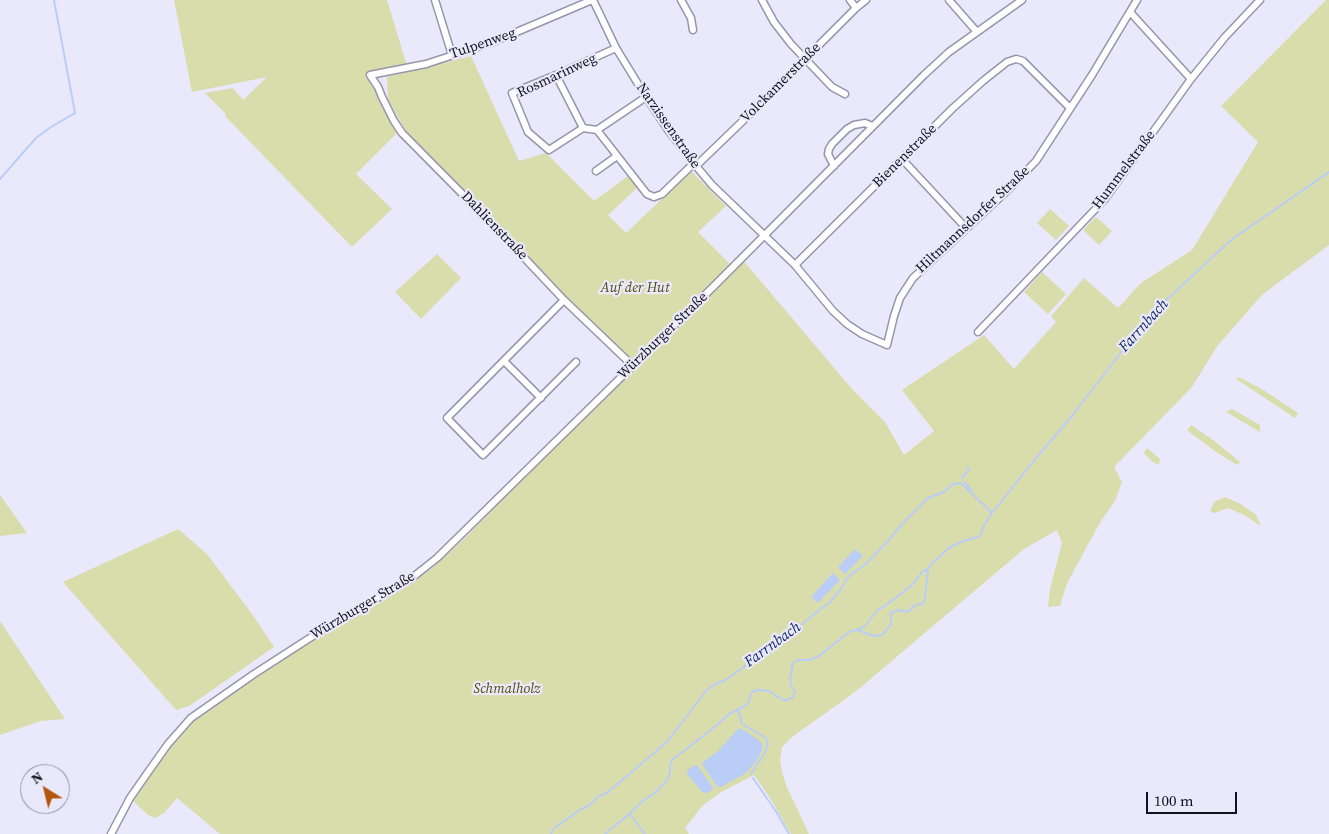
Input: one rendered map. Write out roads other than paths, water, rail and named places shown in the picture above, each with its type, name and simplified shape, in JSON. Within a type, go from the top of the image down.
[{"type":"street","points":[[435,0],[452,55]]},
{"type":"street","name":"Tulpenweg","points":[[370,75],[426,64],[493,42],[592,0]]},
{"type":"street","name":"Narzissenstraße","points":[[592,0],[616,48],[646,97],[694,165],[763,236],[795,265],[833,311],[862,334],[887,345]]},
{"type":"street","points":[[681,0],[690,18],[693,30]]},
{"type":"street","points":[[762,0],[774,22],[805,60],[832,87],[845,94]]},
{"type":"street","points":[[850,0],[856,8]]},
{"type":"street","name":"Volckamerstraße","points":[[616,156],[647,194],[654,197],[662,194],[866,0]]},
{"type":"street","points":[[949,0],[977,32]]},
{"type":"street","name":"Würzburger Straße","points":[[111,834],[130,798],[146,774],[168,744],[191,718],[287,652],[413,577],[437,558],[949,52],[1022,0]]},
{"type":"street","name":"Hiltmannsdorfer Straße","points":[[887,345],[900,298],[909,284],[918,272],[1010,189],[1036,160],[1092,75],[1137,0]]},
{"type":"street","name":"Hummelstraße","points":[[978,332],[1105,199],[1191,80],[1225,37],[1260,0]]},
{"type":"street","points":[[1130,12],[1191,80]]},
{"type":"street","name":"Rosmarinweg","points":[[583,128],[549,150],[528,132],[512,93],[556,76],[616,48]]},
{"type":"street","name":"Bienenstraße","points":[[795,265],[953,108],[1007,62],[1016,59],[1023,61],[1070,108]]},
{"type":"street","name":"Dahlienstraße","points":[[370,75],[402,133],[564,300],[633,366]]},
{"type":"street","points":[[556,76],[583,128],[597,130],[646,97]]},
{"type":"street","points":[[834,166],[828,154],[832,144],[847,129],[854,125],[864,123],[872,126]]},
{"type":"street","points":[[596,171],[616,156],[597,130]]},
{"type":"street","points":[[902,159],[966,228]]},
{"type":"street","points":[[564,300],[447,418],[483,455],[576,362]]},
{"type":"street","points":[[504,361],[541,398]]},
{"type":"water","points":[[855,549],[863,556],[845,574],[838,567]]},
{"type":"water","points":[[833,573],[840,580],[818,603],[811,597]]},
{"type":"water","points":[[739,728],[761,742],[763,745],[761,752],[746,773],[719,787],[702,763],[718,751]]},
{"type":"water","points":[[697,765],[713,788],[710,792],[702,792],[686,773],[691,767]]},
{"type":"waterway","points":[[0,179],[36,138],[75,113],[54,0]]},
{"type":"waterway","name":"Farrnbach","points":[[605,834],[656,792],[667,780],[672,760],[729,714],[745,706],[749,702],[751,693],[758,690],[769,691],[783,700],[788,700],[793,697],[795,692],[790,678],[793,663],[798,660],[810,660],[819,656],[849,632],[857,630],[874,636],[882,635],[891,625],[891,613],[898,610],[908,612],[914,606],[923,603],[928,569],[932,563],[949,548],[963,541],[978,537],[981,534],[984,525],[992,513],[1072,416],[1149,316],[1231,240],[1329,172]]},
{"type":"waterway","points":[[963,478],[969,469],[967,467]]},
{"type":"waterway","name":"Farrnbach","points":[[965,482],[971,490]]},
{"type":"waterway","name":"Farrnbach","points":[[551,834],[553,829],[581,809],[590,805],[599,796],[607,793],[667,742],[706,691],[779,644],[830,602],[847,578],[868,562],[928,498],[944,492],[953,484],[961,483],[992,513]]},
{"type":"waterway","points":[[857,630],[865,626],[877,611],[912,585],[922,572],[928,569]]},
{"type":"waterway","points":[[738,710],[742,724],[766,738],[768,745],[751,774]]},
{"type":"waterway","points":[[753,778],[789,834]]},
{"type":"waterway","points":[[630,814],[645,834]]},
{"type":"park label","name":"Auf der Hut","points":[[635,288]]},
{"type":"park label","name":"Schmalholz","points":[[507,689]]}]
